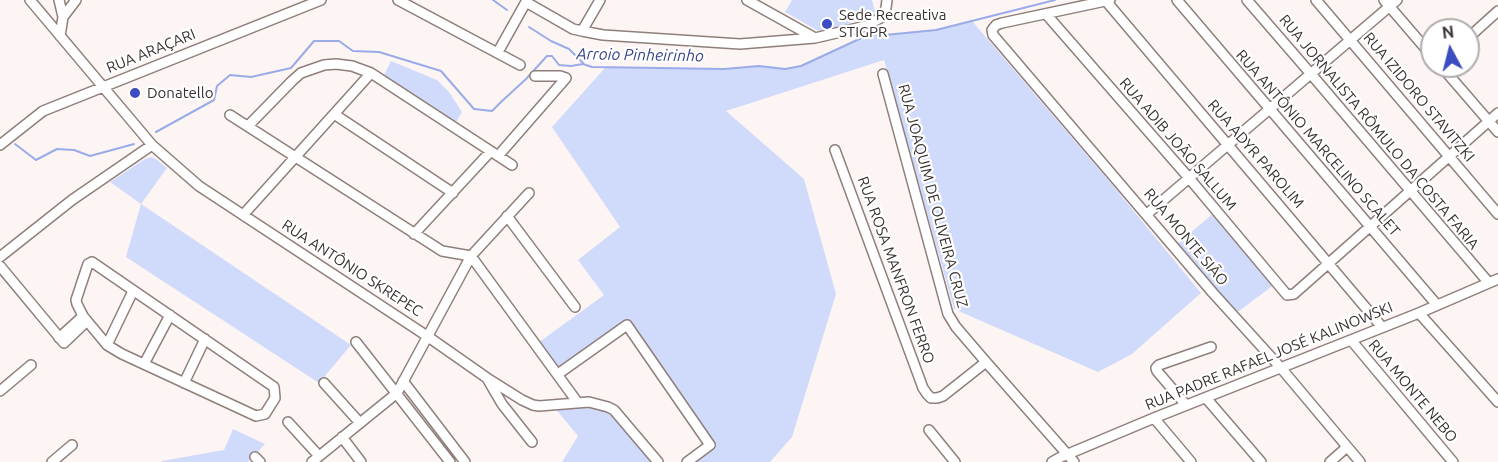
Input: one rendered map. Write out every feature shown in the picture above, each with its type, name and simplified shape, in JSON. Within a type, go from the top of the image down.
[{"type":"street","name":"RUA ANTÔNIO SKREPEC","points":[[30,0],[152,145],[199,186],[522,400],[533,405],[545,406],[595,403],[614,410],[658,462]]},
{"type":"street","points":[[59,0],[63,17],[60,36]]},
{"type":"street","points":[[63,17],[76,0]]},
{"type":"street","name":"RUA ARAÇARI","points":[[2,140],[43,111],[321,0]]},
{"type":"street","points":[[398,0],[520,65]]},
{"type":"street","points":[[582,32],[600,0]]},
{"type":"street","points":[[747,0],[815,38]]},
{"type":"street","points":[[498,52],[527,1],[573,29],[582,32],[740,44],[815,38],[866,26],[882,17],[887,0]]},
{"type":"street","points":[[1046,14],[1108,0]]},
{"type":"street","name":"RUA ADYR PAROLIM","points":[[1108,0],[1382,327]]},
{"type":"street","name":"RUA ANTÔNIO MARCELINO SCALET","points":[[1177,0],[1437,305]]},
{"type":"street","name":"RUA JORNALISTA RÔMULO DA COSTA FARIA","points":[[1247,0],[1410,191],[1493,281]]},
{"type":"street","name":"RUA IZIDORO STAVITZKI","points":[[1316,0],[1498,214]]},
{"type":"street","points":[[1147,214],[1351,40],[1390,2],[1420,41]]},
{"type":"street","points":[[1480,27],[1498,11]]},
{"type":"street","name":"RUA MONTE SIÃO","points":[[1046,14],[996,25],[992,30],[993,35],[1360,462]]},
{"type":"street","name":"RUA ADIB JOÃO SALLUM","points":[[1046,14],[1190,178],[1287,295],[1294,294],[1329,263]]},
{"type":"street","points":[[248,126],[302,73],[324,65],[352,66],[371,74],[512,165]]},
{"type":"street","points":[[243,214],[371,74]]},
{"type":"street","name":"RUA JOAQUIM DE OLIVEIRA CRUZ","points":[[883,74],[948,314],[956,327],[1074,462]]},
{"type":"street","points":[[414,234],[566,78],[536,76]]},
{"type":"street","points":[[1451,78],[1498,132]]},
{"type":"street","points":[[1329,263],[1498,113]]},
{"type":"street","points":[[334,114],[453,193]]},
{"type":"street","points":[[230,115],[442,251],[471,256],[578,403]]},
{"type":"street","points":[[0,257],[72,200],[152,145]]},
{"type":"street","name":"RUA ROSA MANFRON FERRO","points":[[835,150],[927,394],[932,398],[943,396],[986,362]]},
{"type":"street","points":[[288,422],[315,459],[397,393],[471,256],[529,193]]},
{"type":"street","points":[[507,216],[575,307]]},
{"type":"street","points":[[92,262],[170,315],[274,387],[275,398],[265,414],[256,416],[107,345],[85,319],[76,300],[88,264],[92,262]]},
{"type":"street","points":[[0,266],[61,340],[85,319]]},
{"type":"street","name":"RUA PADRE RAFAEL JOSÉ KALINOWSKI","points":[[1052,462],[1154,418],[1419,313],[1493,281]]},
{"type":"street","points":[[107,345],[133,291]]},
{"type":"street","points":[[1419,313],[1498,402]]},
{"type":"street","points":[[144,364],[170,315]]},
{"type":"street","points":[[558,374],[627,325],[710,445],[687,462]]},
{"type":"street","points":[[184,383],[204,339]]},
{"type":"street","name":"RUA MONTE NEBO","points":[[1351,340],[1453,462]]},
{"type":"street","points":[[356,342],[450,462]]},
{"type":"street","points":[[1186,405],[1157,371],[1157,366],[1211,347]]},
{"type":"street","points":[[0,391],[31,365]]},
{"type":"street","points":[[487,378],[502,404],[532,442]]},
{"type":"street","points":[[403,381],[465,462]]},
{"type":"street","points":[[324,383],[360,423]]},
{"type":"street","points":[[1206,398],[1261,462]]},
{"type":"street","points":[[1154,418],[1191,462]]},
{"type":"street","points":[[430,435],[439,428]]},
{"type":"street","points":[[930,430],[955,462]]},
{"type":"street","points":[[342,437],[361,462]]},
{"type":"street","points":[[52,462],[72,445]]},
{"type":"street","points":[[1330,462],[1347,447]]},
{"type":"shaded area","name":"Sede Recreativa STIGPR","points":[[792,0],[872,0],[875,11],[874,15],[822,33],[785,12]]},
{"type":"shaded area","points":[[972,21],[1201,293],[1132,354],[1098,372],[954,309],[884,60],[726,111],[804,179],[836,294],[792,437],[770,462],[687,462],[710,445],[625,322],[558,369],[538,343],[604,295],[578,260],[620,227],[552,127],[605,68],[723,69],[759,66],[785,69],[801,66],[870,34],[885,35],[936,30]]},
{"type":"shaded area","points":[[391,61],[437,80],[449,92],[462,112],[456,122],[384,75]]},
{"type":"shaded area","points":[[151,157],[167,168],[141,204],[110,182]]},
{"type":"shaded area","points":[[141,204],[351,345],[319,383],[126,257]]},
{"type":"shaded area","points":[[1215,212],[1275,284],[1235,314],[1176,245]]},
{"type":"shaded area","points":[[581,405],[606,407],[653,462],[562,462],[578,436],[554,407]]},
{"type":"shaded area","points":[[233,429],[265,444],[248,462],[162,462],[224,450]]},
{"type":"waterway","points":[[493,0],[507,10]]},
{"type":"waterway","name":"Arroio Pinheirinho","points":[[156,132],[214,100],[217,86],[230,75],[251,77],[291,68],[314,41],[339,41],[353,51],[379,52],[441,71],[474,109],[492,111],[547,56],[552,56],[559,65],[571,66],[583,64],[592,67],[724,69],[759,66],[785,69],[801,66],[870,34],[885,35],[936,30],[1055,0]]},
{"type":"waterway","points":[[529,27],[569,49],[583,63]]},
{"type":"waterway","name":"Arroio Pinheirinho","points":[[15,144],[36,160],[57,149],[74,150],[90,156],[134,144]]},
{"type":"place","name":"Sede Recreativa STIGPR","points":[[827,24]]},
{"type":"place","name":"Donatello","points":[[135,93]]}]
